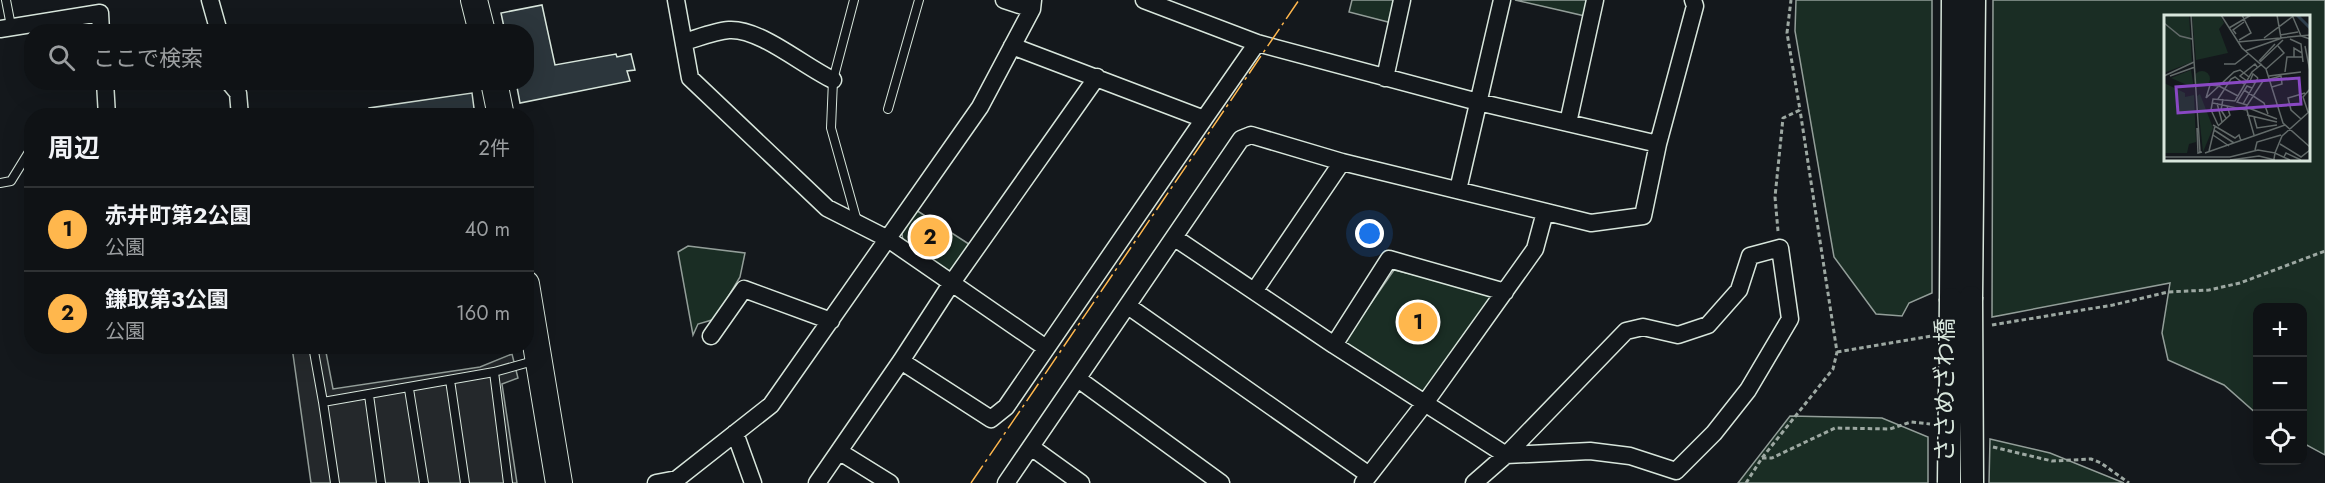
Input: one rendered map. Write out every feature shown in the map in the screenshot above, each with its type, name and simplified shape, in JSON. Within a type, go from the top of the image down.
[{"type":"main road","points":[[474,0],[480,24]]},
{"type":"main road","points":[[496,90],[499,108]]},
{"type":"main road","points":[[534,335],[559,483]]},
{"type":"street","points":[[210,0],[217,24]]},
{"type":"street","points":[[676,0],[690,78],[827,207],[888,239],[1046,348]]},
{"type":"street","points":[[656,483],[677,479],[771,405],[980,107],[1032,5],[1004,0]]},
{"type":"street","points":[[1144,0],[1257,43],[1478,102],[1658,144]]},
{"type":"street","points":[[1385,78],[1402,0]]},
{"type":"street","points":[[1458,190],[1502,0]]},
{"type":"street","points":[[1568,123],[1595,0]]},
{"type":"street","points":[[1006,483],[1241,139],[1251,135],[1342,162],[1591,223],[1643,216],[1658,144],[1695,6],[1693,0]]},
{"type":"street","points":[[1953,0],[1961,298]]},
{"type":"street","points":[[1961,298],[1974,0]]},
{"type":"street","points":[[31,24],[100,13],[101,24]]},
{"type":"street","points":[[6,28],[24,25]]},
{"type":"street","points":[[684,42],[727,30],[754,33],[832,80]]},
{"type":"street","points":[[901,361],[991,419],[1006,407],[1257,43]]},
{"type":"street","points":[[1012,46],[1204,119]]},
{"type":"street","points":[[817,483],[951,284],[1097,77]]},
{"type":"street","points":[[105,90],[107,108]]},
{"type":"street","points":[[236,90],[239,108]]},
{"type":"street","points":[[1255,290],[1342,162]]},
{"type":"street","points":[[1128,306],[1366,479],[1425,403],[1535,249],[1545,212]]},
{"type":"street","points":[[1175,238],[1334,345],[1506,455],[1590,451],[1630,456],[1676,471],[1714,433],[1748,390],[1790,319],[1780,248],[1750,256],[1739,290],[1708,325],[1678,335],[1643,327],[1626,331],[1506,455],[1474,483]]},
{"type":"street","points":[[1334,345],[1389,259],[1505,292]]},
{"type":"street","points":[[711,336],[744,289],[831,321]]},
{"type":"street","name":"ささめざわ橋","points":[[1949,483],[1961,298]]},
{"type":"street","name":"ささめざわ橋","points":[[1961,298],[1972,483]]},
{"type":"street","points":[[1078,379],[1221,483]]},
{"type":"street","points":[[735,433],[753,483]]},
{"type":"street","points":[[1031,447],[1081,483]]},
{"type":"street","points":[[840,452],[890,483]]},
{"type":"lane","points":[[6,0],[6,28]]},
{"type":"lane","points":[[854,0],[832,80],[831,129],[858,223]]},
{"type":"lane","points":[[888,109],[919,0]]},
{"type":"lane","points":[[0,183],[10,180],[24,159]]},
{"type":"lane","points":[[314,354],[335,483]]},
{"type":"lane","points":[[323,402],[409,389],[494,372],[538,360]]},
{"type":"lane","points":[[494,372],[508,483]]},
{"type":"lane","points":[[450,380],[465,483]]},
{"type":"lane","points":[[409,389],[424,483]]},
{"type":"lane","points":[[369,395],[381,483]]},
{"type":"path","points":[[1746,483],[1762,458],[1833,369],[1837,352],[1788,33],[1791,0]]},
{"type":"path","points":[[1780,248],[1774,197],[1783,118],[1800,110]]},
{"type":"path","points":[[1986,326],[2113,305],[2168,292],[2209,290],[2240,283],[2325,251]]},
{"type":"path","points":[[1837,352],[1940,334]]},
{"type":"green space","points":[[1352,0],[1397,0],[1392,23],[1349,12]]},
{"type":"green space","points":[[1515,0],[1588,0],[1585,16]]},
{"type":"green space","points":[[1796,0],[1932,0],[1932,293],[1909,303],[1902,316],[1876,314],[1834,257],[1795,31]]},
{"type":"green space","points":[[1993,0],[2325,0],[2325,455],[2307,445],[2307,303],[2253,303],[2253,410],[2224,385],[2168,360],[2162,333],[2170,283],[1992,317]]},
{"type":"green space","points":[[916,210],[972,246],[954,271],[948,273],[903,242],[902,233]]},
{"type":"green space","points":[[688,246],[745,253],[740,277],[715,319],[698,324],[693,335],[678,252]]},
{"type":"green space","points":[[1394,270],[1490,293],[1492,301],[1423,392],[1414,393],[1344,342]]},
{"type":"green space","points":[[1790,416],[1882,418],[1928,437],[1928,483],[1738,483]]},
{"type":"green space","points":[[1990,439],[2050,453],[2124,483],[1989,483]]},
{"type":"shaded area","points":[[293,354],[326,354],[333,389],[480,367],[512,354],[518,378],[502,384],[517,483],[311,483]]},
{"type":"building","points":[[542,5],[555,65],[616,54],[617,57],[631,54],[635,70],[627,71],[630,81],[520,103],[518,90],[534,90],[534,24],[503,24],[501,13]]},
{"type":"building","points":[[472,93],[474,108],[369,108]]},
{"type":"power","points":[[971,483],[1299,0]]},
{"type":"place","name":"鎌取第3公園","points":[[930,237]]},
{"type":"place","name":"赤井町第2公園","points":[[1418,322]]}]
